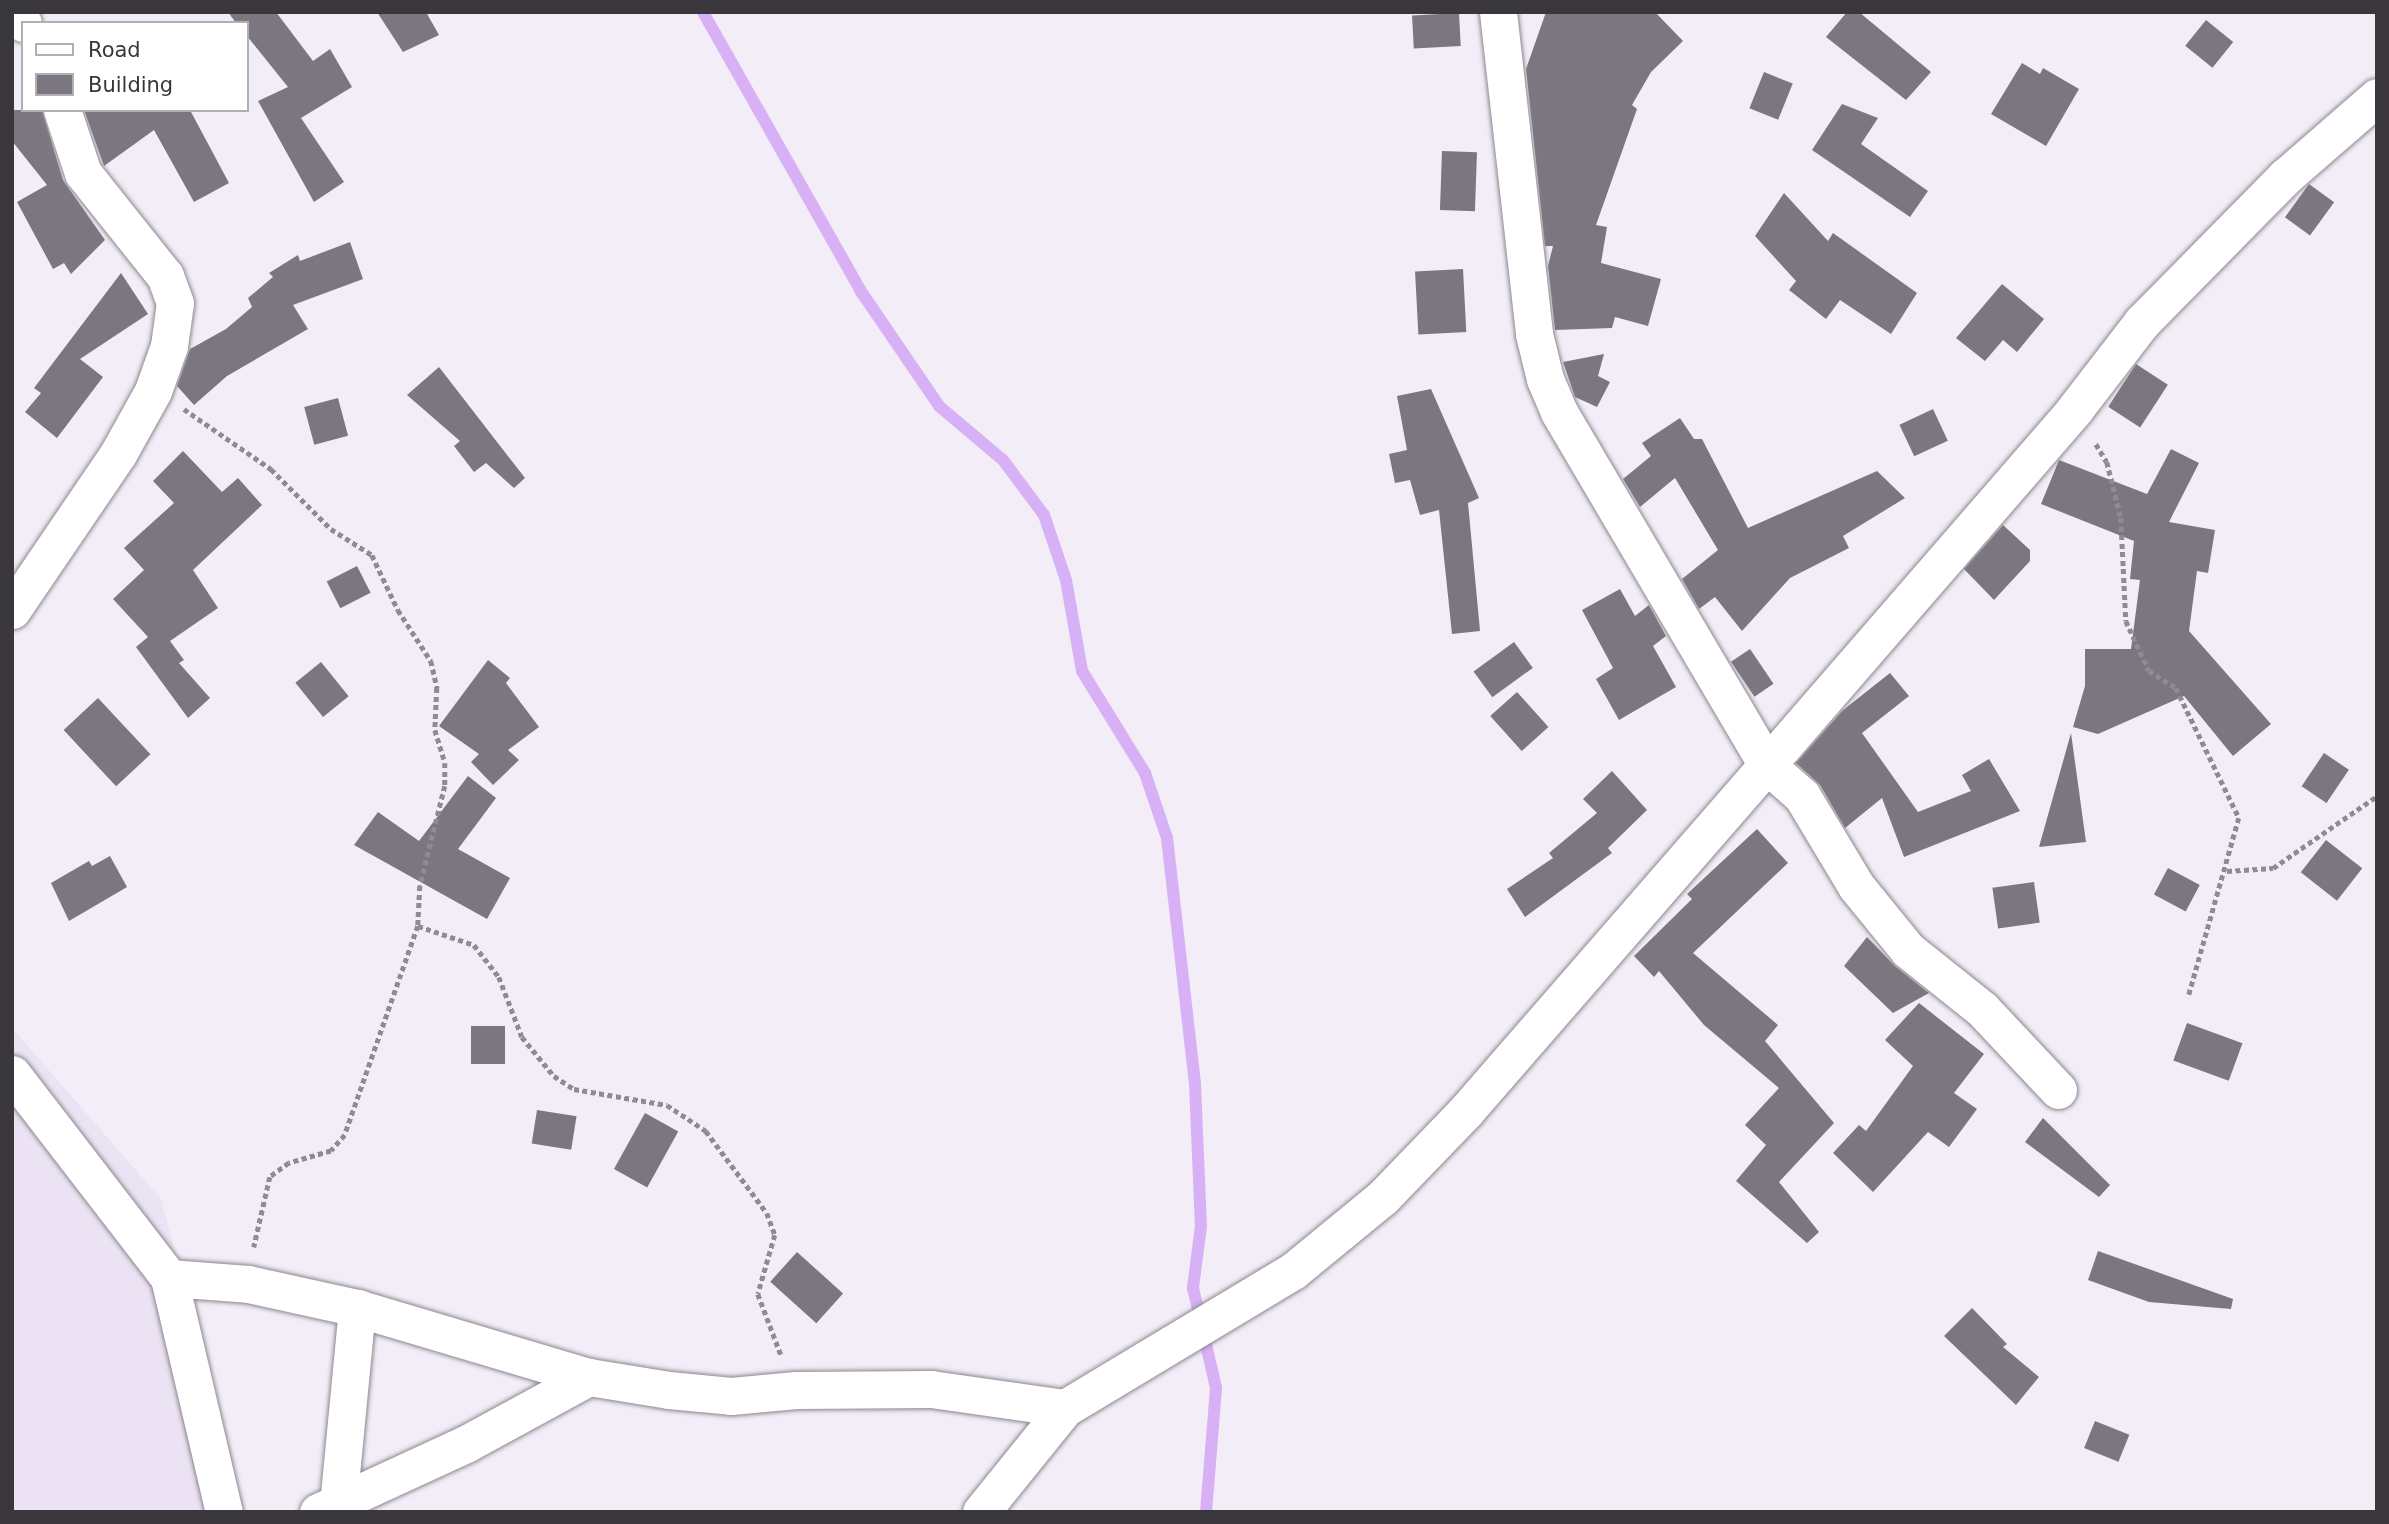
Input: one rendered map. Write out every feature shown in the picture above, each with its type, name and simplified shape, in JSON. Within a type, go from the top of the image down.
[{"type":"street","points":[[1498,12],[1534,334],[1545,379],[1658,585],[1767,765],[1802,796],[1856,886],[1908,950],[1982,1009],[2058,1090]]},
{"type":"street","points":[[981,1512],[1065,1408],[1293,1271],[1383,1197],[1466,1111],[1767,765],[2075,409],[2142,322],[2285,177],[2377,97]]},
{"type":"street","points":[[12,610],[118,454],[153,391],[169,346],[175,303],[165,276],[83,173],[63,112]]},
{"type":"street","points":[[12,1074],[169,1278],[224,1512]]},
{"type":"street","points":[[169,1278],[248,1284],[357,1308],[589,1377],[731,1396],[796,1390],[931,1388],[1065,1408]]},
{"type":"street","points":[[328,1508],[357,1308]]},
{"type":"street","points":[[328,1508],[589,1377]]},
{"type":"path","points":[[153,391],[250,454],[331,529],[372,555],[398,610],[431,661],[437,688],[435,730],[445,763],[445,786],[421,879],[418,926],[345,1135],[331,1151],[289,1163],[270,1177],[248,1284]]},
{"type":"path","points":[[2075,409],[2107,462],[2121,517],[2126,621],[2149,671],[2176,688],[2239,818],[2227,871],[2188,998]]},
{"type":"path","points":[[2227,871],[2273,868],[2377,796]]},
{"type":"path","points":[[418,926],[474,944],[499,976],[522,1037],[554,1076],[574,1089],[667,1105],[706,1131],[767,1213],[775,1235],[758,1294],[796,1390]]},
{"type":"shaded area","points":[[12,1028],[161,1199],[244,1512],[12,1512]]},
{"type":"building","points":[[228,12],[276,12],[313,61],[330,49],[352,87],[301,118],[344,182],[314,202],[258,101],[288,87],[248,37],[248,21],[235,21]]},
{"type":"building","points":[[377,12],[426,12],[439,35],[403,52]]},
{"type":"building","points":[[1546,12],[1655,12],[1683,41],[1651,72],[1632,105],[1637,109],[1596,225],[1607,227],[1601,263],[1661,279],[1648,326],[1615,317],[1612,328],[1555,330],[1548,266],[1553,246],[1545,246],[1526,69]]},
{"type":"building","points":[[1847,12],[1859,12],[1931,72],[1906,100],[1826,37]]},
{"type":"building","points":[[1459,13],[1461,46],[1414,48],[1412,15]]},
{"type":"building","points":[[2206,20],[2233,42],[2212,68],[2185,46]]},
{"type":"building","points":[[2022,63],[2040,74],[2043,68],[2079,89],[2046,146],[1991,114]]},
{"type":"building","points":[[1764,72],[1793,84],[1778,120],[1749,108]]},
{"type":"building","points":[[1842,104],[1878,118],[1861,144],[1928,191],[1910,217],[1812,150]]},
{"type":"building","points":[[12,110],[43,112],[63,180],[105,240],[71,274],[64,263],[53,269],[17,202],[47,185],[12,141]]},
{"type":"building","points":[[85,112],[191,112],[229,183],[194,202],[154,130],[104,166]]},
{"type":"building","points":[[1442,151],[1477,152],[1475,211],[1440,210]]},
{"type":"building","points":[[2309,184],[2334,202],[2310,235],[2285,217]]},
{"type":"building","points":[[1784,193],[1828,241],[1833,233],[1917,293],[1891,334],[1840,300],[1826,319],[1789,290],[1796,281],[1755,236]]},
{"type":"building","points":[[350,242],[363,279],[293,305],[308,329],[227,376],[194,405],[177,386],[190,349],[226,329],[252,307],[248,298],[273,277],[269,273],[298,255],[300,261]]},
{"type":"building","points":[[1463,269],[1466,332],[1418,334],[1415,272]]},
{"type":"building","points":[[121,273],[148,314],[80,359],[103,377],[57,438],[25,412],[41,393],[34,388]]},
{"type":"building","points":[[2002,284],[2044,319],[2017,352],[2003,340],[1985,361],[1956,338]]},
{"type":"building","points":[[1604,354],[1598,376],[1610,382],[1597,407],[1575,397],[1563,362]]},
{"type":"building","points":[[2136,364],[2168,385],[2140,427],[2108,407]]},
{"type":"building","points":[[439,367],[525,478],[514,488],[486,463],[474,472],[454,446],[460,441],[407,395]]},
{"type":"building","points":[[1431,389],[1479,498],[1468,503],[1480,631],[1452,634],[1439,510],[1420,515],[1410,480],[1395,483],[1389,454],[1407,450],[1397,396]]},
{"type":"building","points":[[338,398],[348,436],[314,445],[304,407]]},
{"type":"building","points":[[1933,409],[1948,441],[1914,456],[1899,425]]},
{"type":"building","points":[[1680,418],[1694,439],[1702,439],[1748,528],[1877,471],[1905,498],[1843,536],[1849,548],[1790,578],[1742,631],[1715,597],[1699,609],[1682,579],[1718,550],[1675,478],[1640,507],[1623,479],[1651,456],[1642,443]]},
{"type":"building","points":[[2171,449],[2199,463],[2169,522],[2215,530],[2208,573],[2197,571],[2189,631],[2271,724],[2233,756],[2184,696],[2098,734],[2073,727],[2085,686],[2085,649],[2131,649],[2140,580],[2130,579],[2134,541],[2041,504],[2059,460],[2147,494]]},
{"type":"building","points":[[183,451],[222,492],[238,478],[262,505],[193,570],[218,608],[170,641],[184,660],[179,663],[210,698],[188,718],[136,647],[148,637],[113,599],[144,570],[124,548],[174,503],[153,481]]},
{"type":"building","points":[[2003,525],[2030,550],[2030,561],[1994,600],[1964,569]]},
{"type":"building","points":[[357,566],[371,593],[340,608],[327,581]]},
{"type":"building","points":[[1620,589],[1635,616],[1649,605],[1666,636],[1653,646],[1676,687],[1619,720],[1596,679],[1613,668],[1582,610]]},
{"type":"building","points":[[1514,642],[1533,668],[1492,697],[1474,671]]},
{"type":"building","points":[[1750,649],[1773,684],[1754,697],[1731,662]]},
{"type":"building","points":[[488,660],[510,678],[506,683],[539,727],[508,750],[519,760],[493,785],[471,762],[479,754],[439,726]]},
{"type":"building","points":[[321,662],[349,696],[323,717],[295,683]]},
{"type":"building","points":[[1890,673],[1909,696],[1862,733],[1918,812],[1971,791],[1962,775],[1989,759],[2020,811],[1904,857],[1882,798],[1845,828],[1820,785],[1796,763],[1842,711]]},
{"type":"building","points":[[1517,692],[1548,727],[1522,751],[1490,716]]},
{"type":"building","points":[[98,698],[151,754],[116,786],[64,730]]},
{"type":"building","points":[[2071,733],[2086,842],[2039,847]]},
{"type":"building","points":[[2324,753],[2349,770],[2327,803],[2302,786]]},
{"type":"building","points":[[1612,771],[1647,810],[1608,848],[1612,853],[1525,917],[1507,889],[1553,858],[1549,853],[1597,813],[1583,799]]},
{"type":"building","points":[[468,776],[496,798],[458,849],[510,878],[487,919],[354,845],[378,812],[419,841]]},
{"type":"building","points":[[1757,829],[1788,863],[1693,953],[1778,1025],[1765,1041],[1834,1123],[1779,1182],[1819,1232],[1807,1243],[1736,1181],[1766,1145],[1745,1125],[1779,1088],[1704,1025],[1659,971],[1654,977],[1634,956],[1692,899],[1687,894]]},
{"type":"building","points":[[2326,840],[2362,868],[2337,901],[2301,872]]},
{"type":"building","points":[[110,856],[127,887],[69,921],[51,883],[89,861],[92,866]]},
{"type":"building","points":[[2168,868],[2200,885],[2186,911],[2154,894]]},
{"type":"building","points":[[2034,882],[2040,923],[1998,928],[1992,888]]},
{"type":"building","points":[[1867,937],[1895,966],[1929,993],[1893,1013],[1844,966]]},
{"type":"building","points":[[1919,1003],[1984,1054],[1954,1093],[1977,1109],[1949,1147],[1928,1132],[1873,1192],[1833,1153],[1859,1125],[1866,1131],[1913,1066],[1885,1040]]},
{"type":"building","points":[[2187,1023],[2242,1043],[2229,1081],[2173,1061]]},
{"type":"building","points":[[471,1026],[505,1026],[505,1064],[471,1064]]},
{"type":"building","points":[[537,1110],[577,1116],[571,1150],[532,1144]]},
{"type":"building","points":[[645,1113],[678,1131],[647,1187],[614,1169]]},
{"type":"building","points":[[2043,1118],[2110,1185],[2099,1197],[2025,1142]]},
{"type":"building","points":[[2098,1251],[2233,1299],[2231,1309],[2149,1302],[2088,1280]]},
{"type":"building","points":[[797,1252],[843,1293],[816,1323],[770,1282]]},
{"type":"building","points":[[1972,1308],[2007,1344],[2003,1347],[2039,1377],[2016,1405],[1944,1336]]},
{"type":"building","points":[[2095,1421],[2129,1435],[2118,1462],[2084,1448]]},
{"type":"waterway","points":[[703,12],[860,290],[939,406],[1003,460],[1044,515],[1066,580],[1082,671],[1145,773],[1167,838],[1195,1084],[1201,1226],[1193,1288],[1216,1388],[1206,1512]]}]
